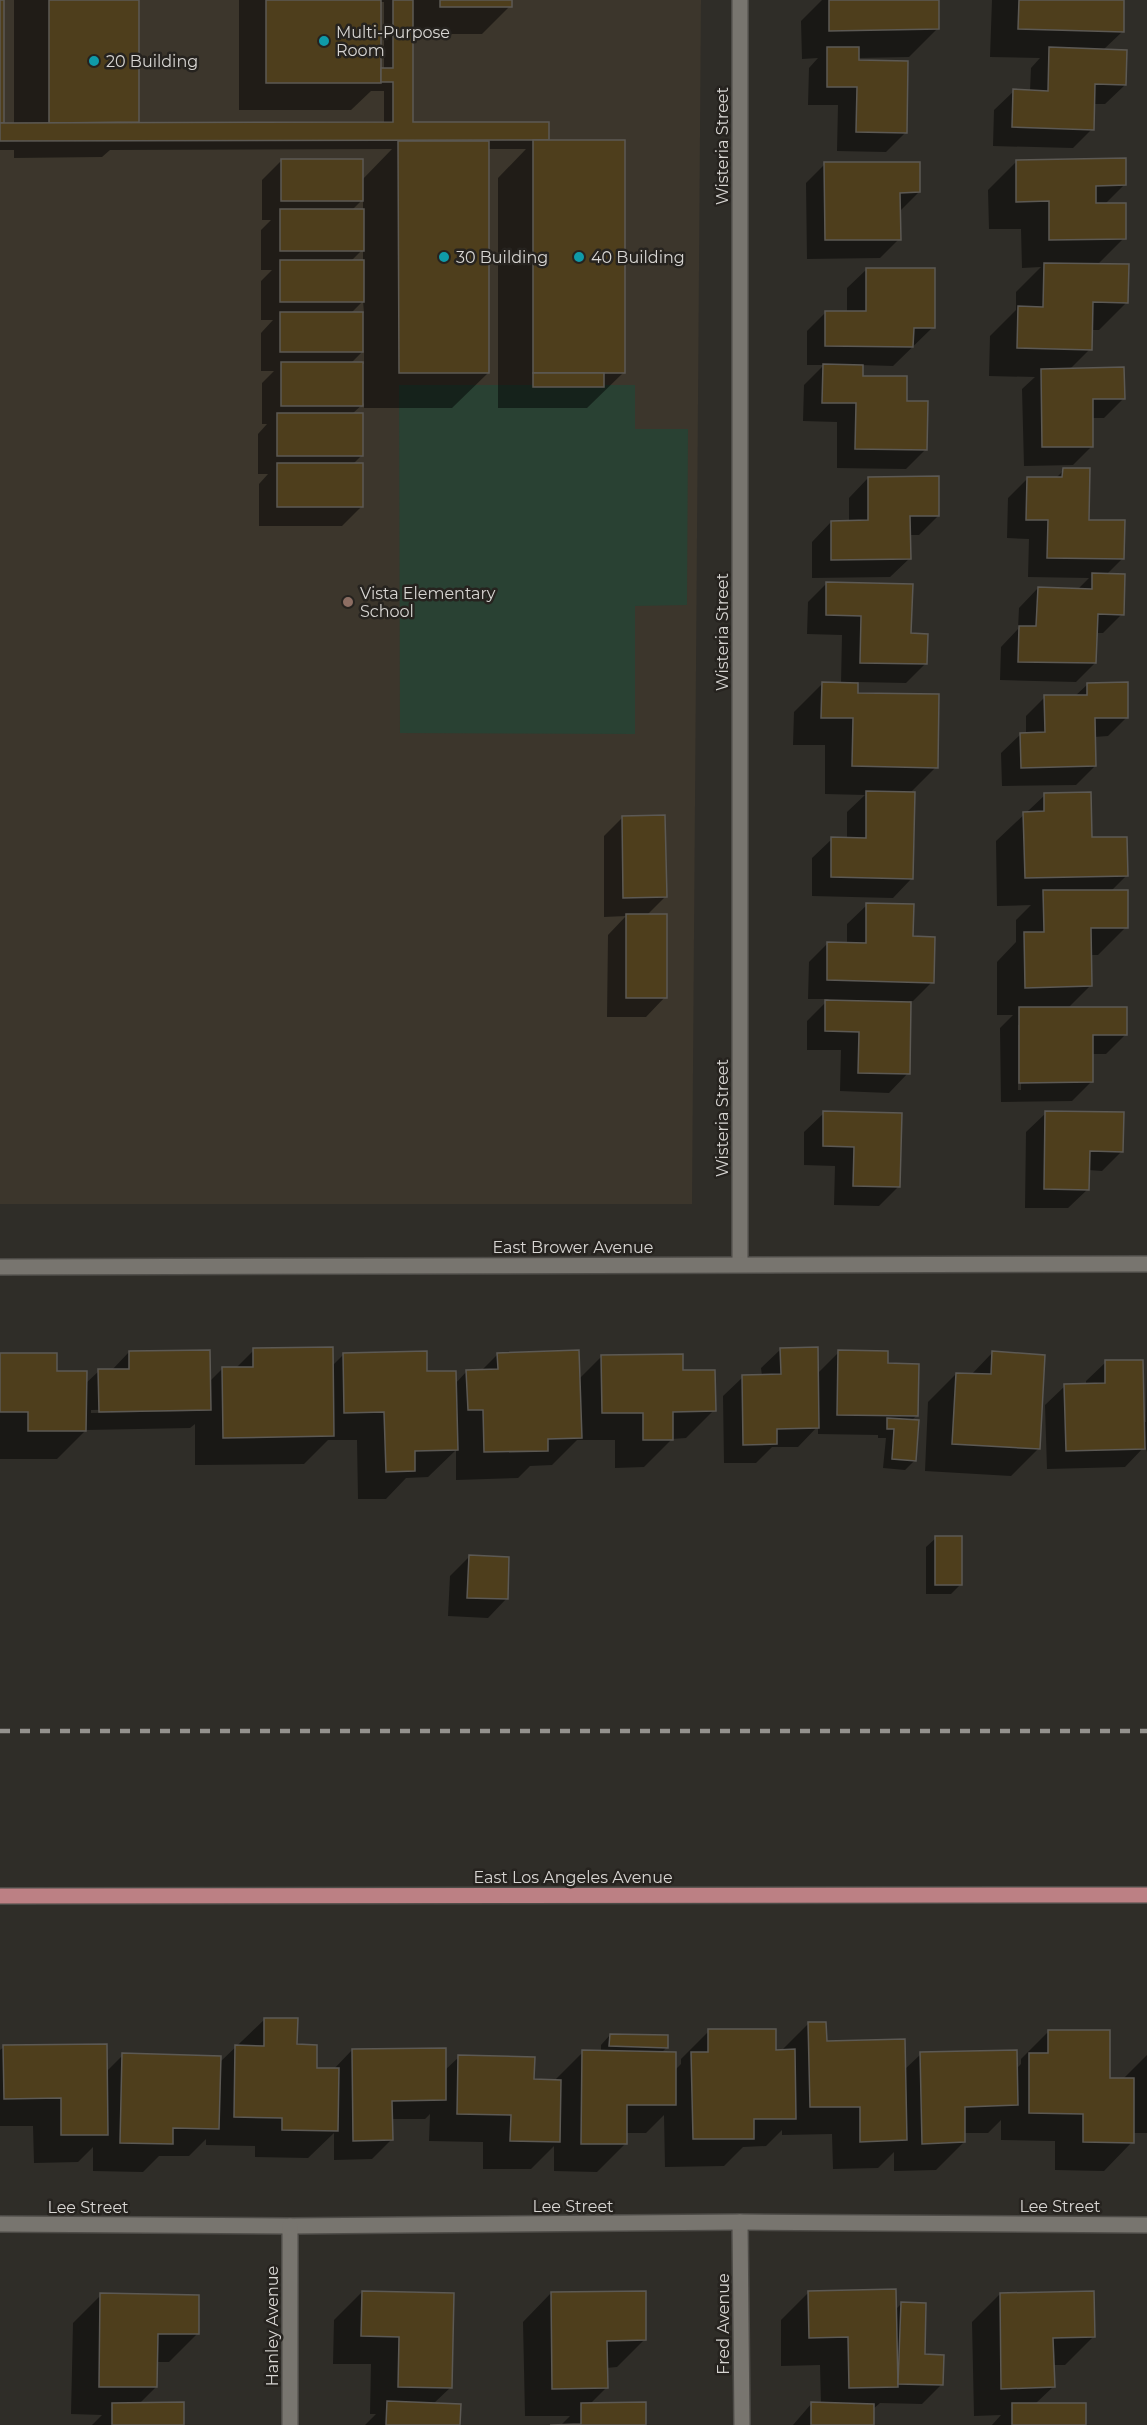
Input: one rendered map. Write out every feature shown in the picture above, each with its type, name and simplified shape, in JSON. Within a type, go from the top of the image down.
[{"type":"main road","name":"East Los Angeles Avenue","points":[[0,1896],[1147,1895]]},
{"type":"street","name":"Wisteria Street","points":[[740,0],[740,1264]]},
{"type":"street","name":"East Brower Avenue","points":[[0,1267],[1147,1264]]},
{"type":"street","name":"Lee Street","points":[[0,2224],[290,2226],[740,2222],[1147,2225]]},
{"type":"street","name":"Fred Avenue","points":[[740,2222],[742,2425]]},
{"type":"street","name":"Hanley Avenue","points":[[290,2226],[290,2425]]},
{"type":"shaded area","name":"Vista Elementary School","points":[[0,0],[701,0],[692,1204],[0,1204]]},
{"type":"green space","points":[[399,385],[635,385],[635,429],[688,429],[687,605],[635,606],[635,734],[400,733]]},
{"type":"building","points":[[0,0],[4,0],[4,123],[0,123]]},
{"type":"building","name":"20 Building","points":[[49,0],[139,0],[139,122],[49,123]]},
{"type":"building","name":"Multi-Purpose Room","points":[[266,0],[381,0],[381,83],[266,83]]},
{"type":"building","points":[[393,0],[413,0],[413,122],[549,122],[549,140],[0,141],[0,123],[393,122],[393,82],[381,82],[381,68],[393,68]]},
{"type":"building","points":[[440,0],[512,0],[512,7],[440,7]]},
{"type":"building","points":[[829,0],[939,0],[939,29],[829,31]]},
{"type":"building","points":[[1019,0],[1124,0],[1124,32],[1018,29]]},
{"type":"building","points":[[827,47],[859,47],[859,60],[908,61],[907,133],[856,132],[857,87],[827,87]]},
{"type":"building","points":[[1049,47],[1127,50],[1126,85],[1095,84],[1094,130],[1012,127],[1013,89],[1048,91]]},
{"type":"building","name":"40 Building","points":[[533,140],[625,140],[625,373],[533,373]]},
{"type":"building","name":"30 Building","points":[[398,141],[489,141],[489,373],[399,373]]},
{"type":"building","points":[[1126,158],[1126,185],[1096,186],[1096,203],[1126,203],[1126,239],[1049,240],[1049,201],[1016,202],[1016,160]]},
{"type":"building","points":[[281,159],[363,159],[363,201],[281,201]]},
{"type":"building","points":[[824,162],[920,162],[920,192],[900,193],[901,240],[825,240]]},
{"type":"building","points":[[280,209],[364,209],[364,251],[280,251]]},
{"type":"building","points":[[280,260],[364,260],[364,302],[280,302]]},
{"type":"building","points":[[1044,263],[1129,264],[1128,303],[1093,302],[1092,350],[1017,348],[1018,306],[1043,307]]},
{"type":"building","points":[[866,268],[935,268],[935,328],[914,328],[913,347],[825,346],[825,311],[866,311]]},
{"type":"building","points":[[280,312],[363,312],[363,352],[280,352]]},
{"type":"building","points":[[281,362],[363,362],[363,406],[281,406]]},
{"type":"building","points":[[823,364],[863,365],[863,376],[907,376],[907,401],[928,401],[927,450],[855,449],[856,403],[822,403]]},
{"type":"building","points":[[1124,367],[1125,399],[1093,399],[1093,447],[1042,447],[1041,369]]},
{"type":"building","points":[[533,373],[604,373],[604,387],[533,387]]},
{"type":"building","points":[[277,413],[363,413],[363,456],[277,456]]},
{"type":"building","points":[[277,463],[363,463],[363,507],[277,507]]},
{"type":"building","points":[[1063,468],[1090,468],[1089,520],[1125,520],[1124,559],[1047,558],[1048,520],[1026,520],[1027,477],[1062,477]]},
{"type":"building","points":[[939,476],[939,516],[910,516],[911,559],[831,560],[831,521],[868,520],[868,477]]},
{"type":"building","points":[[1092,573],[1125,574],[1124,615],[1098,614],[1096,663],[1018,662],[1019,626],[1036,626],[1038,587],[1092,589]]},
{"type":"building","points":[[826,582],[913,584],[911,633],[928,634],[927,664],[860,663],[861,616],[826,615]]},
{"type":"building","points":[[822,682],[858,683],[858,693],[939,694],[938,768],[852,766],[853,718],[821,718]]},
{"type":"building","points":[[1128,682],[1128,718],[1095,718],[1096,766],[1021,768],[1020,733],[1045,732],[1044,695],[1087,695],[1087,683]]},
{"type":"building","points":[[866,791],[915,792],[913,879],[831,877],[831,837],[866,838]]},
{"type":"building","points":[[1091,792],[1092,837],[1127,837],[1128,876],[1025,878],[1023,812],[1044,811],[1044,793]]},
{"type":"building","points":[[665,815],[667,897],[623,898],[622,816]]},
{"type":"building","points":[[1043,890],[1128,890],[1128,928],[1091,928],[1092,986],[1025,988],[1024,932],[1044,932]]},
{"type":"building","points":[[866,903],[914,904],[913,936],[935,937],[934,983],[827,980],[827,942],[866,943]]},
{"type":"building","points":[[626,914],[667,914],[667,998],[626,998]]},
{"type":"building","points":[[825,1000],[911,1002],[910,1074],[858,1073],[859,1032],[825,1031]]},
{"type":"building","points":[[1019,1007],[1127,1007],[1127,1035],[1093,1035],[1093,1082],[1019,1083]]},
{"type":"building","points":[[823,1111],[902,1113],[900,1187],[853,1186],[854,1147],[823,1146]]},
{"type":"building","points":[[1045,1111],[1124,1112],[1123,1152],[1090,1151],[1089,1190],[1044,1189]]},
{"type":"building","points":[[333,1347],[334,1436],[223,1438],[222,1367],[253,1367],[253,1348]]},
{"type":"building","points":[[818,1347],[819,1428],[777,1429],[777,1444],[743,1445],[742,1375],[781,1374],[780,1348]]},
{"type":"building","points":[[210,1350],[211,1410],[99,1412],[98,1369],[129,1369],[129,1351]]},
{"type":"building","points":[[579,1350],[582,1438],[548,1439],[548,1451],[484,1452],[483,1410],[468,1410],[466,1370],[498,1369],[497,1353]]},
{"type":"building","points":[[838,1350],[888,1351],[888,1363],[919,1364],[918,1416],[837,1415]]},
{"type":"building","points":[[427,1351],[427,1371],[456,1371],[458,1450],[415,1451],[415,1471],[386,1472],[384,1412],[344,1413],[343,1353]]},
{"type":"building","points":[[992,1351],[1045,1355],[1040,1449],[952,1444],[956,1373],[991,1374]]},
{"type":"building","points":[[0,1353],[57,1353],[57,1371],[87,1371],[86,1431],[28,1431],[28,1412],[0,1412]]},
{"type":"building","points":[[683,1354],[683,1370],[715,1370],[716,1411],[673,1412],[673,1440],[643,1440],[643,1413],[602,1413],[601,1355]]},
{"type":"building","points":[[1105,1360],[1143,1360],[1145,1449],[1066,1451],[1064,1384],[1105,1383]]},
{"type":"building","points":[[887,1418],[919,1420],[916,1461],[892,1459],[894,1429],[887,1429]]},
{"type":"building","points":[[935,1536],[962,1536],[962,1585],[935,1585]]},
{"type":"building","points":[[469,1555],[509,1557],[508,1599],[467,1598]]},
{"type":"building","points":[[264,2018],[298,2018],[297,2044],[317,2045],[317,2068],[339,2068],[338,2131],[282,2130],[282,2118],[234,2117],[235,2045],[264,2046]]},
{"type":"building","points":[[808,2022],[826,2022],[827,2041],[905,2039],[907,2140],[860,2142],[860,2107],[810,2107]]},
{"type":"building","points":[[708,2029],[776,2029],[776,2050],[795,2049],[796,2119],[754,2119],[754,2139],[693,2139],[691,2052],[708,2052]]},
{"type":"building","points":[[1048,2030],[1110,2030],[1110,2078],[1134,2078],[1134,2143],[1083,2142],[1083,2114],[1029,2113],[1029,2053],[1048,2053]]},
{"type":"building","points":[[610,2034],[668,2035],[668,2048],[609,2046]]},
{"type":"building","points":[[107,2044],[108,2135],[61,2135],[61,2098],[4,2099],[3,2045]]},
{"type":"building","points":[[446,2048],[446,2100],[392,2101],[393,2140],[353,2141],[352,2049]]},
{"type":"building","points":[[582,2050],[676,2052],[676,2105],[627,2105],[627,2144],[581,2144]]},
{"type":"building","points":[[1017,2050],[1018,2105],[965,2107],[965,2142],[922,2144],[920,2052]]},
{"type":"building","points":[[122,2053],[221,2056],[219,2129],[173,2128],[173,2144],[120,2143]]},
{"type":"building","points":[[458,2055],[535,2057],[534,2079],[561,2080],[560,2142],[510,2141],[511,2115],[457,2114]]},
{"type":"building","points":[[896,2289],[898,2387],[849,2388],[848,2337],[809,2338],[808,2291]]},
{"type":"building","points":[[362,2291],[454,2293],[452,2388],[398,2387],[399,2337],[361,2336]]},
{"type":"building","points":[[646,2291],[646,2340],[607,2341],[608,2388],[552,2389],[551,2292]]},
{"type":"building","points":[[1094,2291],[1095,2337],[1053,2338],[1055,2387],[1001,2389],[1000,2293]]},
{"type":"building","points":[[100,2293],[199,2295],[199,2334],[158,2334],[157,2387],[99,2387]]},
{"type":"building","points":[[901,2302],[926,2303],[925,2354],[944,2355],[943,2385],[898,2384]]},
{"type":"building","points":[[387,2401],[461,2404],[460,2425],[386,2425]]},
{"type":"building","points":[[184,2402],[184,2425],[112,2425],[112,2403]]},
{"type":"building","points":[[646,2402],[646,2425],[550,2425],[581,2424],[581,2403]]},
{"type":"building","points":[[811,2402],[874,2404],[874,2425],[811,2425]]},
{"type":"building","points":[[1012,2403],[1086,2403],[1086,2425],[1012,2425]]},
{"type":"railway","points":[[0,1731],[1147,1731]]},
{"type":"place","name":"Multi-Purpose Room","points":[[324,41]]},
{"type":"place","name":"20 Building","points":[[94,61]]},
{"type":"place","name":"30 Building","points":[[444,257]]},
{"type":"place","name":"40 Building","points":[[579,257]]},
{"type":"place","name":"Vista Elementary School","points":[[348,602]]}]
